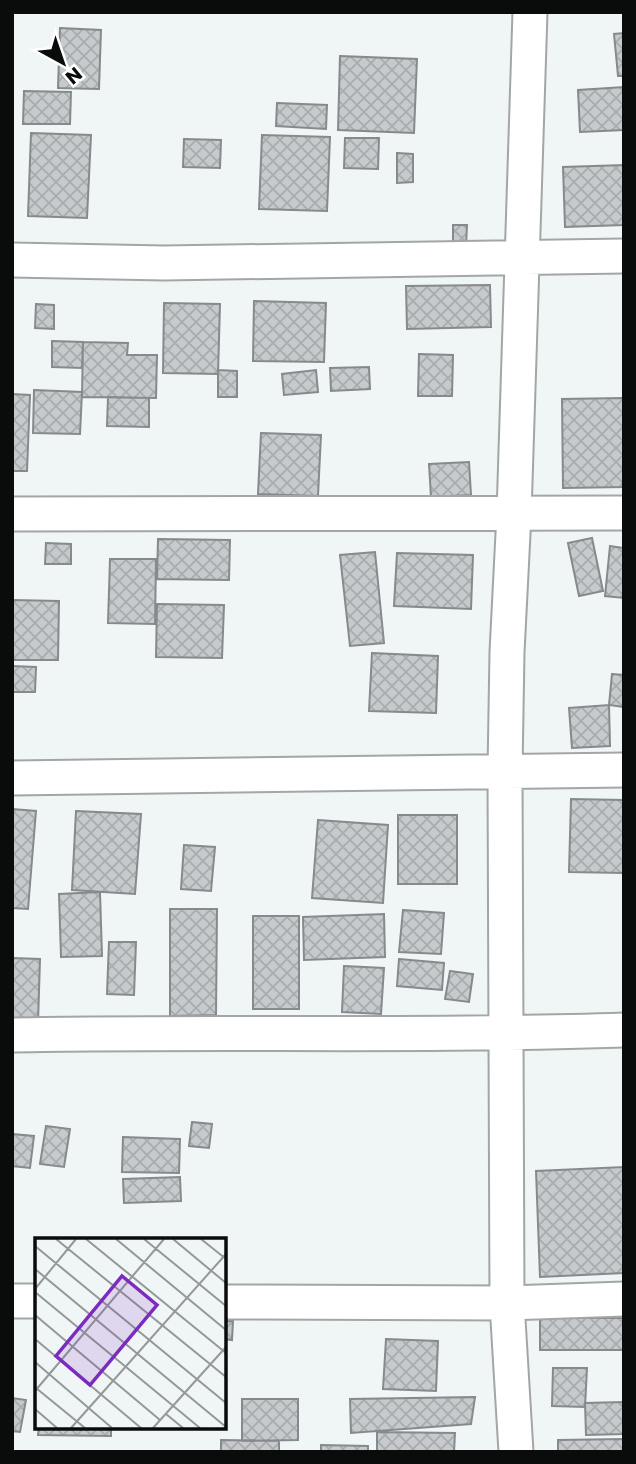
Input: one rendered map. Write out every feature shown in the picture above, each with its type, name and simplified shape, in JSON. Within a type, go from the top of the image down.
[{"type":"street","points":[[516,1452],[508,1303],[505,771],[530,12]]},
{"type":"street","points":[[12,260],[164,263],[624,256]]},
{"type":"street","points":[[12,514],[624,513]]},
{"type":"street","points":[[12,778],[624,770]]},
{"type":"street","points":[[12,1035],[151,1032],[506,1034],[624,1030]]},
{"type":"street","points":[[226,1302],[508,1303],[624,1299]]},
{"type":"street","points":[[12,1301],[35,1301]]},
{"type":"building","points":[[60,28],[101,30],[99,89],[58,88]]},
{"type":"building","points":[[624,33],[624,76],[618,76],[614,34]]},
{"type":"building","points":[[340,56],[417,59],[414,133],[338,130]]},
{"type":"building","points":[[624,87],[624,130],[580,132],[578,90]]},
{"type":"building","points":[[24,91],[71,92],[70,124],[23,124]]},
{"type":"building","points":[[277,103],[327,105],[326,129],[276,126]]},
{"type":"building","points":[[31,133],[91,135],[87,218],[28,216]]},
{"type":"building","points":[[262,135],[330,137],[327,211],[259,209]]},
{"type":"building","points":[[345,138],[379,138],[378,169],[344,168]]},
{"type":"building","points":[[184,139],[221,140],[220,168],[183,167]]},
{"type":"building","points":[[397,153],[413,154],[413,182],[397,183]]},
{"type":"building","points":[[624,165],[624,225],[565,227],[563,167]]},
{"type":"building","points":[[453,225],[467,225],[466,247],[453,247]]},
{"type":"building","points":[[490,285],[491,327],[407,329],[406,286]]},
{"type":"building","points":[[254,301],[326,303],[324,362],[253,361]]},
{"type":"building","points":[[164,303],[220,304],[218,374],[163,373]]},
{"type":"building","points":[[36,304],[54,305],[54,329],[35,328]]},
{"type":"building","points":[[52,341],[83,342],[82,368],[52,367]]},
{"type":"building","points":[[83,342],[128,343],[127,355],[157,355],[156,398],[82,397]]},
{"type":"building","points":[[419,354],[453,355],[452,396],[418,396]]},
{"type":"building","points":[[369,367],[370,389],[331,391],[330,368]]},
{"type":"building","points":[[218,370],[237,371],[237,397],[218,397]]},
{"type":"building","points":[[316,370],[318,392],[284,395],[282,374]]},
{"type":"building","points":[[34,390],[82,392],[80,434],[33,433]]},
{"type":"building","points":[[12,394],[30,395],[27,471],[12,471]]},
{"type":"building","points":[[108,397],[149,398],[149,427],[107,426]]},
{"type":"building","points":[[624,398],[624,487],[563,488],[562,399]]},
{"type":"building","points":[[261,433],[321,435],[318,496],[258,494]]},
{"type":"building","points":[[469,462],[471,495],[431,497],[429,464]]},
{"type":"building","points":[[592,538],[603,591],[579,596],[568,543]]},
{"type":"building","points":[[158,539],[230,540],[229,580],[157,579]]},
{"type":"building","points":[[46,543],[71,544],[71,564],[45,564]]},
{"type":"building","points":[[610,546],[624,548],[624,598],[605,596]]},
{"type":"building","points":[[375,552],[384,643],[350,646],[340,555]]},
{"type":"building","points":[[397,553],[473,555],[471,609],[394,606]]},
{"type":"building","points":[[110,559],[156,559],[155,624],[108,623]]},
{"type":"building","points":[[12,600],[59,601],[58,660],[12,660]]},
{"type":"building","points":[[157,604],[224,605],[222,658],[156,657]]},
{"type":"building","points":[[372,653],[438,656],[436,713],[369,711]]},
{"type":"building","points":[[12,666],[36,667],[35,692],[12,692]]},
{"type":"building","points":[[612,674],[624,675],[624,707],[609,705]]},
{"type":"building","points":[[609,705],[610,746],[572,748],[569,708]]},
{"type":"building","points":[[571,799],[624,800],[624,873],[569,872]]},
{"type":"building","points":[[12,809],[36,811],[28,909],[12,908]]},
{"type":"building","points":[[76,811],[141,814],[135,894],[72,890]]},
{"type":"building","points":[[398,815],[457,815],[457,884],[398,884]]},
{"type":"building","points":[[318,820],[388,825],[383,903],[312,898]]},
{"type":"building","points":[[184,845],[215,847],[211,891],[181,889]]},
{"type":"building","points":[[100,892],[102,956],[61,957],[59,894]]},
{"type":"building","points":[[170,909],[217,909],[216,1015],[170,1016]]},
{"type":"building","points":[[403,910],[444,913],[441,954],[399,952]]},
{"type":"building","points":[[384,914],[385,957],[304,960],[303,917]]},
{"type":"building","points":[[253,916],[299,916],[299,1009],[253,1009]]},
{"type":"building","points":[[109,942],[136,942],[134,995],[107,994]]},
{"type":"building","points":[[12,958],[40,959],[38,1023],[12,1023]]},
{"type":"building","points":[[399,959],[444,963],[442,990],[397,986]]},
{"type":"building","points":[[344,966],[384,968],[381,1014],[342,1012]]},
{"type":"building","points":[[450,971],[473,974],[469,1002],[445,999]]},
{"type":"building","points":[[192,1122],[212,1124],[209,1148],[189,1146]]},
{"type":"building","points":[[46,1126],[70,1129],[64,1167],[40,1164]]},
{"type":"building","points":[[12,1134],[34,1136],[30,1168],[12,1166]]},
{"type":"building","points":[[123,1137],[180,1139],[179,1173],[122,1172]]},
{"type":"building","points":[[624,1167],[624,1273],[540,1277],[536,1171]]},
{"type":"building","points":[[180,1177],[181,1201],[124,1203],[123,1179]]},
{"type":"building","points":[[540,1318],[624,1318],[624,1350],[540,1350]]},
{"type":"building","points":[[226,1321],[233,1321],[232,1340],[226,1339]]},
{"type":"building","points":[[386,1339],[438,1341],[436,1391],[383,1389]]},
{"type":"building","points":[[553,1368],[587,1368],[585,1407],[552,1406]]},
{"type":"building","points":[[475,1397],[471,1424],[351,1433],[350,1399]]},
{"type":"building","points":[[12,1398],[26,1400],[20,1432],[12,1431]]},
{"type":"building","points":[[242,1399],[298,1399],[298,1440],[242,1441]]},
{"type":"building","points":[[624,1402],[624,1434],[586,1435],[585,1403]]},
{"type":"building","points":[[39,1429],[111,1429],[111,1436],[38,1435]]},
{"type":"building","points":[[377,1432],[455,1433],[454,1452],[377,1452]]},
{"type":"building","points":[[624,1439],[624,1452],[558,1452],[558,1440]]},
{"type":"building","points":[[221,1440],[279,1441],[279,1452],[221,1452]]},
{"type":"building","points":[[321,1445],[368,1446],[368,1452],[321,1452]]}]
